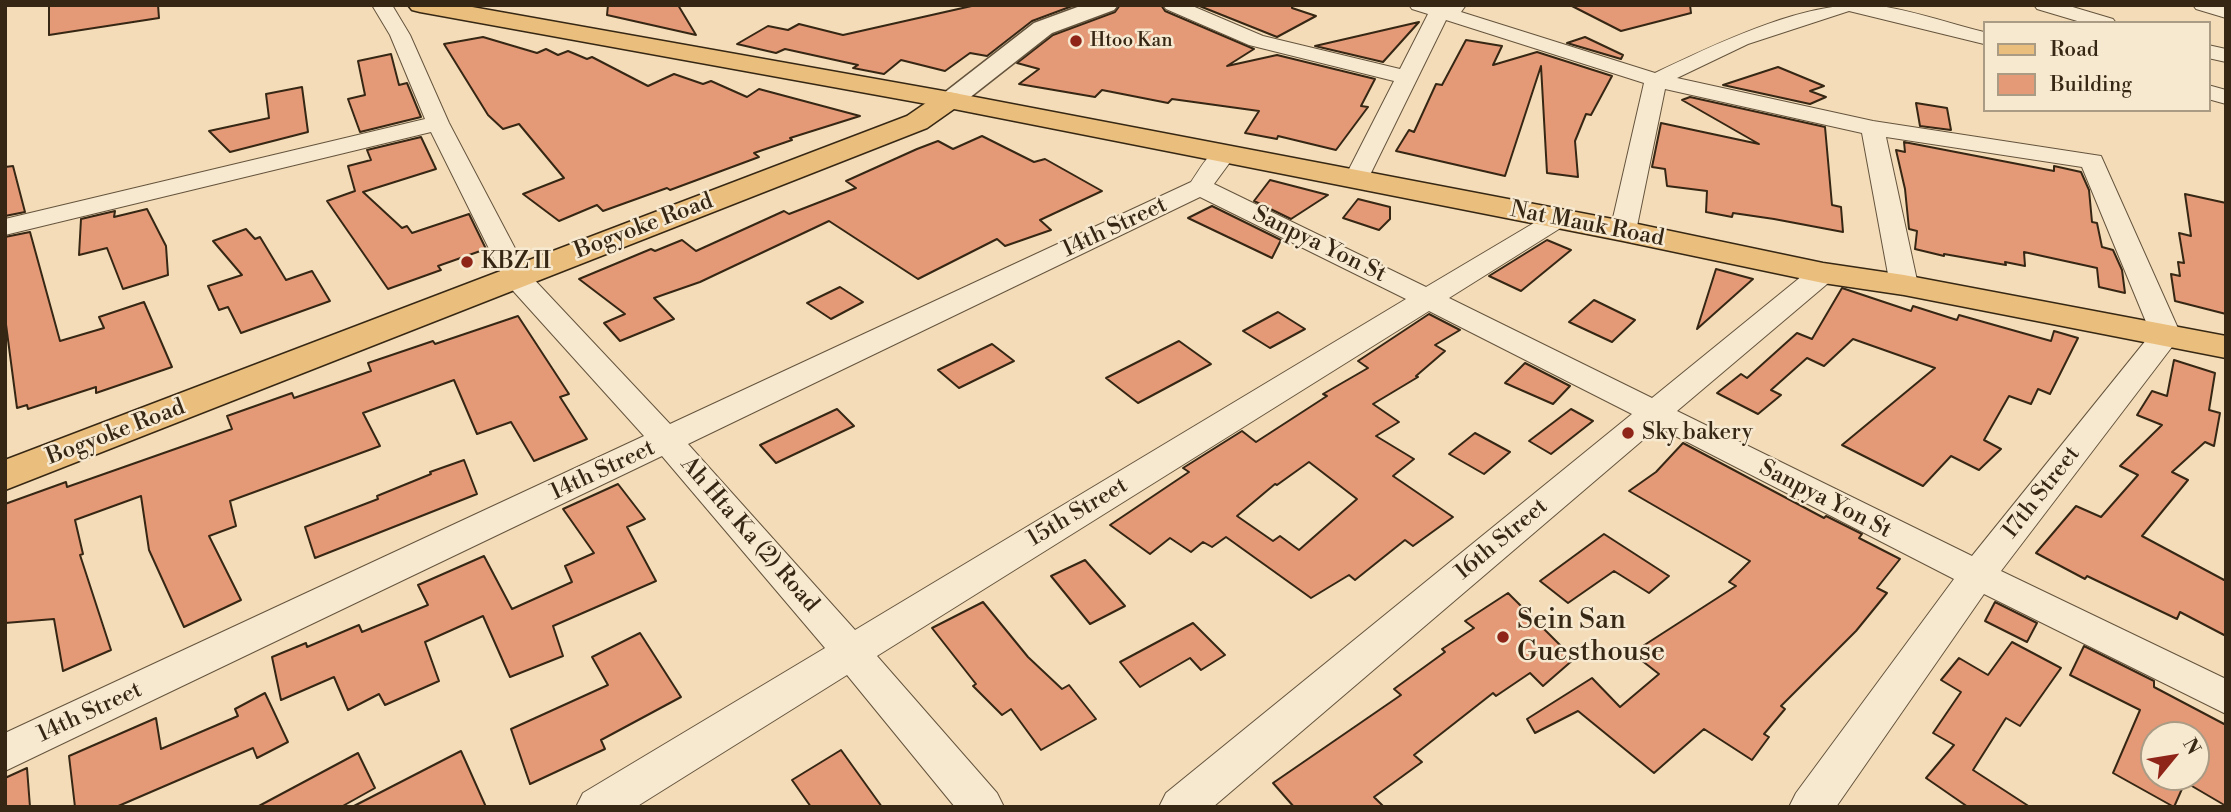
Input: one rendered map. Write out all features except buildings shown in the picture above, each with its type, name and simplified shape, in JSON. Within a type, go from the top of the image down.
[{"type":"main road","name":"Nat Mauk Road","points":[[425,6],[949,100],[1623,231],[1823,273],[1905,285],[2226,347]]},
{"type":"main road","name":"Bogyoke Road","points":[[5,476],[916,122],[949,100]]},
{"type":"street","name":"Ah Hta Ka (2) Road","points":[[382,5],[400,35],[438,123],[516,276],[667,441],[982,807]]},
{"type":"street","name":"Bogyoke Road","points":[[949,100],[1043,28],[1107,5]]},
{"type":"street","points":[[1173,5],[1256,41],[1406,78]]},
{"type":"street","points":[[1429,9],[1462,5]]},
{"type":"street","points":[[1656,80],[1741,40],[1848,5],[1982,38]]},
{"type":"street","points":[[2044,5],[2099,21]]},
{"type":"street","points":[[2203,5],[2226,12]]},
{"type":"street","points":[[1356,179],[1406,78],[1429,9]]},
{"type":"street","points":[[1429,9],[1656,80],[1873,128],[2092,161],[2166,335]]},
{"type":"street","points":[[1623,231],[1656,80]]},
{"type":"street","points":[[5,227],[438,123]]},
{"type":"street","points":[[1873,128],[1905,285]]},
{"type":"street","points":[[1200,187],[1224,154]]},
{"type":"street","name":"Sanpya Yon St","points":[[1200,187],[1428,298],[1977,576],[2226,698]]},
{"type":"street","name":"14th Street","points":[[5,753],[1200,187]]},
{"type":"street","name":"15th Street","points":[[598,807],[1558,219]]},
{"type":"street","name":"16th Street","points":[[1181,807],[1823,273]]},
{"type":"street","name":"17th Street","points":[[1811,807],[1977,576],[2166,335]]},
{"type":"place","name":"Htoo Kan","points":[[1076,41]]},
{"type":"place","name":"KBZ II","points":[[467,262]]},
{"type":"place","name":"Sky bakery","points":[[1628,433]]},
{"type":"place","name":"Sein San Guesthouse","points":[[1503,637]]}]
